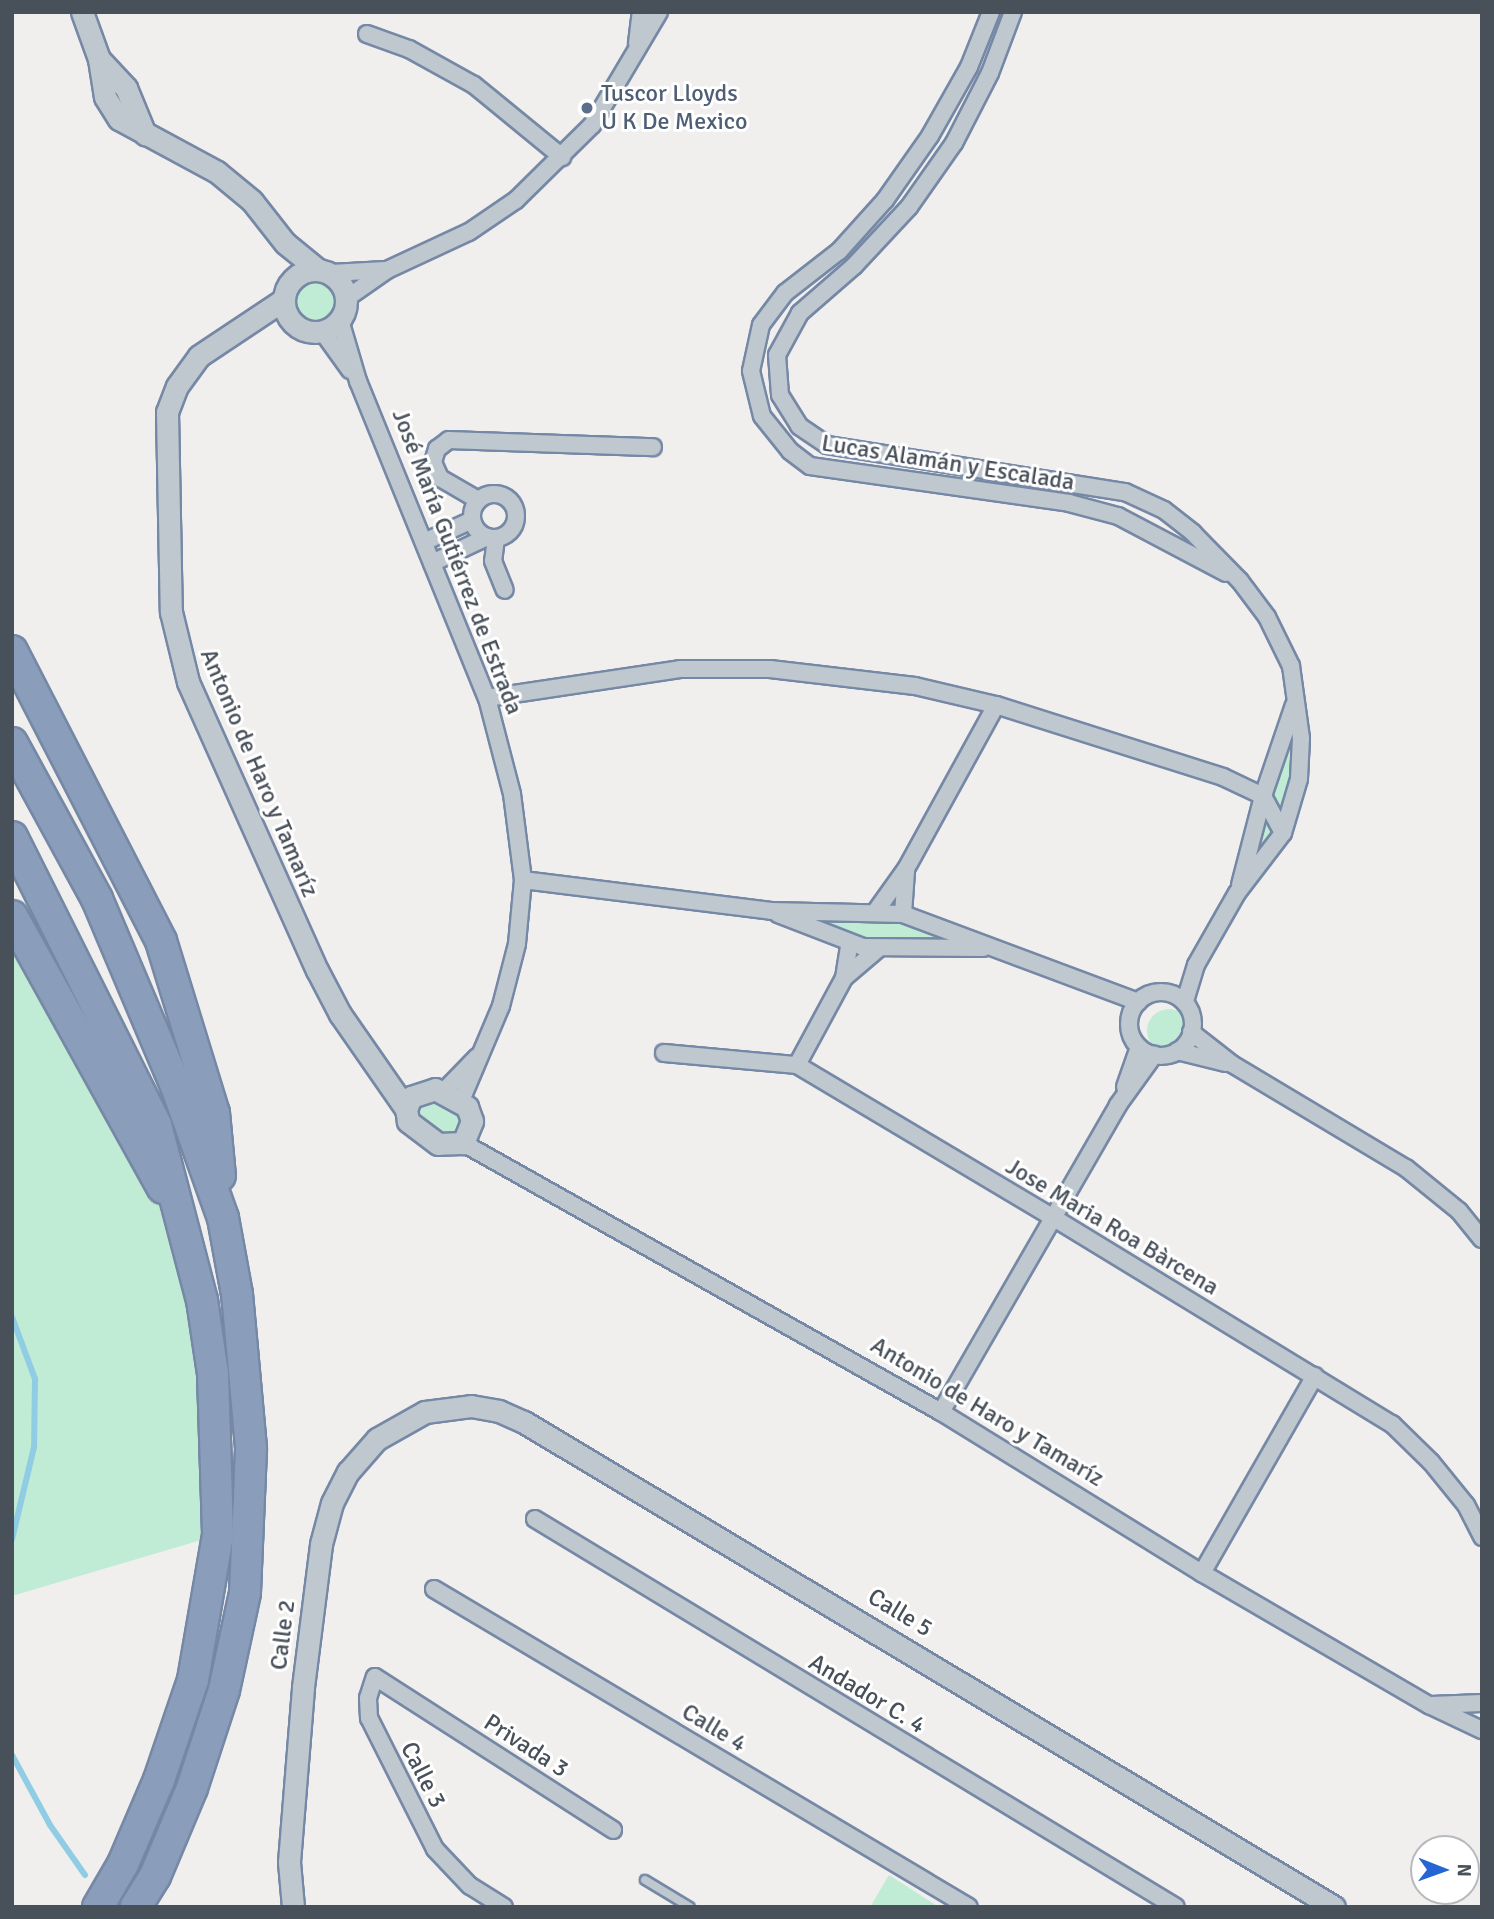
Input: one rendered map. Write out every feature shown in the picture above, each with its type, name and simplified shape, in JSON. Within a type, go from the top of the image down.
[{"type":"highway","points":[[12,651],[161,941],[214,1113],[223,1218],[237,1294],[251,1449],[245,1593],[224,1690],[192,1788],[155,1876],[136,1907]]},
{"type":"highway","points":[[12,743],[97,900],[176,1086],[223,1218]]},
{"type":"highway","points":[[12,837],[140,1088],[168,1161],[185,1227],[213,1374],[219,1456],[213,1584],[193,1680],[159,1780],[123,1864],[98,1907]]},
{"type":"highway","points":[[12,916],[185,1227]]},
{"type":"street","points":[[82,12],[99,59],[126,88],[145,134],[217,172],[252,201],[285,243],[342,283],[347,298]]},
{"type":"street","points":[[636,49],[641,12]]},
{"type":"street","points":[[285,243],[291,280],[283,300],[293,323],[311,332],[331,326],[347,298],[387,270],[469,232],[516,200],[562,157],[592,125],[659,12]]},
{"type":"street","name":"Lucas Alamán y Escalada","points":[[991,12],[969,67],[930,136],[884,200],[839,251],[785,293],[761,326],[751,371],[762,416],[790,451],[810,466],[1118,516],[1240,581]]},
{"type":"street","name":"Lucas Alamán y Escalada","points":[[1013,12],[990,73],[954,143],[909,208],[854,266],[800,313],[778,355],[780,395],[799,426],[827,445],[1125,492],[1173,517],[1240,581],[1267,617],[1291,666],[1296,700],[1299,779],[1283,833],[1237,893],[1196,965],[1185,1002]]},
{"type":"street","points":[[368,34],[410,49],[474,85],[562,157]]},
{"type":"street","points":[[291,280],[303,271],[387,270]]},
{"type":"street","name":"Antonio de Haro y Tamaríz","points":[[283,300],[199,356],[177,386],[167,412],[171,612],[177,647],[317,970],[340,1014],[383,1076],[411,1101]]},
{"type":"street","name":"Antonio de Haro y Tamaríz","points":[[239,331],[293,323]]},
{"type":"street","name":"José María Gutiérrez de Estrada","points":[[331,326],[358,381],[487,698],[512,794],[523,880],[517,944],[501,1006],[483,1050],[451,1097]]},
{"type":"street","points":[[432,563],[513,527],[514,506],[498,494],[478,500],[440,478],[433,462],[437,449],[449,440],[653,447]]},
{"type":"street","points":[[424,542],[472,520],[478,500]]},
{"type":"street","points":[[472,520],[491,538],[494,561],[505,590]]},
{"type":"street","points":[[487,698],[680,668],[770,669],[915,686],[996,705],[1223,777],[1263,796],[1283,833]]},
{"type":"street","name":"Lucas Alamán y Escalada","points":[[1237,893],[1263,796],[1296,700]]},
{"type":"street","points":[[876,911],[906,869],[996,705]]},
{"type":"street","points":[[906,869],[908,916],[917,933],[909,947]]},
{"type":"street","points":[[523,880],[771,911],[876,911],[908,916],[1000,948],[1095,988],[1138,1002],[1165,992],[1185,1002],[1192,1019],[1191,1032],[1177,1051]]},
{"type":"street","points":[[771,911],[845,944],[878,948],[1000,948]]},
{"type":"street","points":[[844,978],[845,944],[837,924],[849,911]]},
{"type":"street","points":[[797,1065],[844,978],[878,948]]},
{"type":"street","name":"Lucas Alamán y Escalada","points":[[1165,992],[1196,965]]},
{"type":"street","points":[[1095,988],[1130,1016]]},
{"type":"street","points":[[1138,1002],[1130,1016],[1133,1040],[1139,1047],[1154,1055],[1177,1051],[1232,1064]]},
{"type":"street","points":[[1191,1032],[1232,1064],[1406,1168],[1459,1211],[1482,1239]]},
{"type":"street","points":[[1118,1105],[1139,1047]]},
{"type":"street","name":"Jose Maria Roa Bàrcena","points":[[664,1053],[797,1065],[1392,1424],[1466,1505],[1482,1537]]},
{"type":"street","points":[[940,1412],[1118,1105],[1154,1055]]},
{"type":"street","points":[[451,1097],[470,1114],[467,1136],[445,1146],[427,1139],[408,1121],[411,1101],[451,1097]]},
{"type":"street","name":"Antonio de Haro y Tamaríz","points":[[467,1136],[516,1169],[940,1412],[1202,1573],[1429,1705],[1482,1730]]},
{"type":"street","points":[[1202,1573],[1315,1377]]},
{"type":"street","name":"Calle 5","points":[[425,1412],[471,1406],[499,1411],[524,1422],[1334,1907]]},
{"type":"street","name":"Calle 2","points":[[293,1907],[289,1862],[321,1544],[332,1503],[348,1472],[377,1439],[425,1412]]},
{"type":"street","name":"Andador C. 4","points":[[535,1519],[1177,1907]]},
{"type":"street","name":"Calle 4","points":[[434,1588],[969,1907]]},
{"type":"street","name":"Calle 3","points":[[414,1700],[375,1677],[368,1698],[369,1717],[435,1849],[470,1886],[505,1907]]},
{"type":"street","name":"Privada 3","points":[[414,1700],[612,1830]]},
{"type":"street","points":[[1429,1705],[1482,1703]]},
{"type":"lane","points":[[645,1880],[690,1907]]},
{"type":"green space","points":[[315,270],[327,272],[337,279],[344,289],[344,313],[337,323],[327,330],[315,332],[303,330],[293,323],[286,313],[284,301],[286,289],[293,279],[303,272]]},
{"type":"green space","points":[[1296,700],[1301,738],[1283,833],[1237,893]]},
{"type":"green space","points":[[771,911],[876,911],[1000,948],[879,948]]},
{"type":"green space","points":[[12,916],[185,1227],[218,1535],[12,1596]]},
{"type":"green space","points":[[1169,1009],[1185,1015],[1191,1031],[1185,1047],[1169,1053],[1153,1047],[1147,1031],[1153,1015]]},
{"type":"green space","points":[[415,1092],[467,1107],[463,1143],[414,1129]]},
{"type":"green space","points":[[889,1875],[939,1907],[870,1907]]},
{"type":"waterway","points":[[12,1317],[35,1379],[34,1447],[12,1539]]},
{"type":"waterway","points":[[12,1755],[50,1825],[85,1875]]},
{"type":"place","name":"Tuscor Lloyds U K De Mexico","points":[[587,108]]}]
